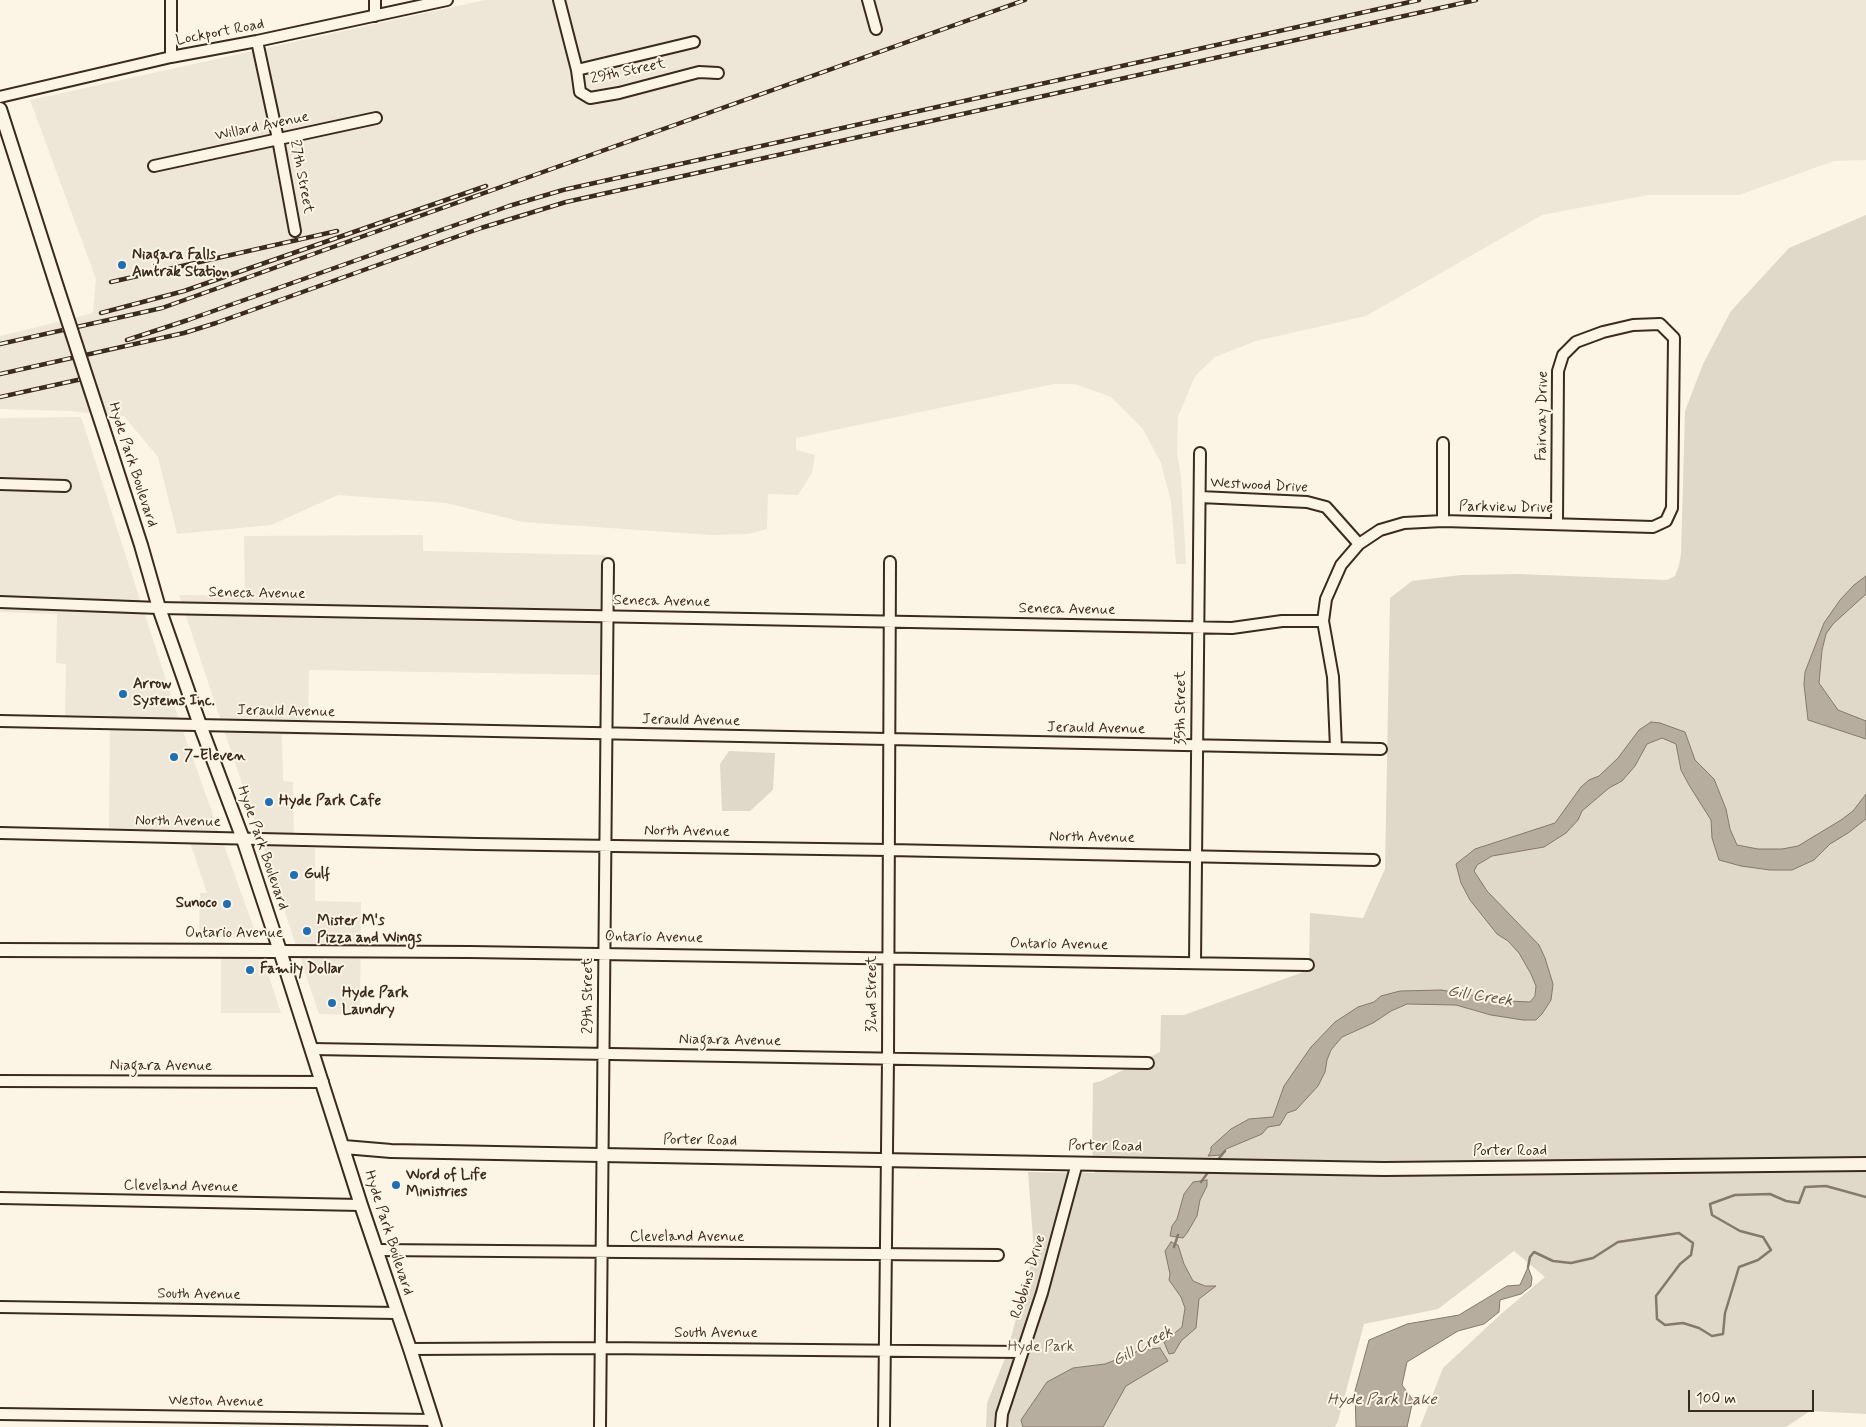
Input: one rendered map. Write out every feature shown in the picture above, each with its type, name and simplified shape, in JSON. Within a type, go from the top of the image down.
[{"type":"main road","name":"Hyde Park Boulevard","points":[[0,109],[141,545],[159,608],[243,839],[433,1424]]},
{"type":"main road","name":"Ontario Avenue","points":[[0,950],[280,951]]},
{"type":"main road","name":"Porter Road","points":[[344,1147],[391,1151],[1394,1169],[1866,1164]]},
{"type":"street","points":[[171,0],[172,57]]},
{"type":"street","points":[[375,0],[375,16]]},
{"type":"street","name":"Lockport Road","points":[[0,97],[172,57],[257,41],[446,0]]},
{"type":"street","name":"29th Street","points":[[559,0],[577,70],[580,92],[590,98],[620,93],[699,72],[718,73]]},
{"type":"street","points":[[868,0],[876,30]]},
{"type":"street","name":"27th Street","points":[[257,41],[295,231]]},
{"type":"street","points":[[577,70],[694,42]]},
{"type":"street","name":"Willard Avenue","points":[[154,166],[376,118]]},
{"type":"street","name":"Fairway Drive","points":[[1557,524],[1558,371],[1563,355],[1576,342],[1603,332],[1634,325],[1660,324]]},
{"type":"street","name":"Parkview Drive","points":[[1336,748],[1333,677],[1323,621],[1326,599],[1341,565],[1359,544],[1380,530],[1404,524],[1443,521],[1654,527],[1666,521],[1672,508],[1674,338],[1660,324]]},
{"type":"street","points":[[1442,443],[1443,521]]},
{"type":"street","name":"35th Street","points":[[1195,963],[1200,454]]},
{"type":"street","points":[[0,484],[64,486]]},
{"type":"street","name":"Westwood Drive","points":[[1200,497],[1307,502],[1326,507],[1359,544]]},
{"type":"street","name":"32nd Street","points":[[884,1427],[890,562]]},
{"type":"street","name":"29th Street","points":[[600,1427],[601,1155],[604,1054],[604,845],[608,564]]},
{"type":"street","name":"Seneca Avenue","points":[[0,602],[159,608],[1232,628],[1282,621],[1323,621]]},
{"type":"street","name":"Jerauld Avenue","points":[[0,721],[1381,749]]},
{"type":"street","name":"North Avenue","points":[[0,833],[243,839],[1197,855],[1374,860]]},
{"type":"street","name":"Ontario Avenue","points":[[280,951],[1308,965]]},
{"type":"street","name":"Niagara Avenue","points":[[312,1049],[1148,1063]]},
{"type":"street","name":"Niagara Avenue","points":[[0,1081],[323,1082]]},
{"type":"street","name":"Robbins Drive","points":[[1001,1427],[1002,1414],[1042,1293],[1077,1163]]},
{"type":"street","name":"Cleveland Avenue","points":[[0,1198],[361,1205]]},
{"type":"street","name":"Cleveland Avenue","points":[[376,1250],[998,1255]]},
{"type":"street","name":"South Avenue","points":[[0,1307],[397,1313]]},
{"type":"street","name":"South Avenue","points":[[410,1349],[600,1348],[1022,1352]]},
{"type":"street","name":"Weston Avenue","points":[[0,1414],[433,1424]]},
{"type":"shaded area","points":[[485,0],[1866,0],[1866,160],[1834,161],[1739,195],[1648,195],[1542,215],[1366,316],[1256,341],[1215,357],[1195,376],[1178,417],[1177,453],[1181,476],[1186,564],[1176,564],[1171,502],[1161,463],[1143,429],[1111,397],[1075,384],[1054,384],[796,438],[796,450],[815,455],[812,473],[798,495],[768,494],[767,529],[748,534],[711,535],[523,522],[446,503],[338,495],[271,525],[177,534],[158,457],[124,416],[68,411],[0,409],[0,336],[93,313],[96,279],[30,100]]},
{"type":"shaded area","points":[[81,417],[178,717],[257,937],[255,938],[199,938],[200,893],[207,893],[186,830],[109,829],[110,716],[65,715],[66,664],[56,663],[57,614],[0,612],[0,418]]},
{"type":"shaded area","points":[[423,535],[423,551],[606,555],[604,675],[309,670],[308,735],[282,735],[283,781],[293,782],[294,847],[315,848],[315,901],[361,902],[360,1015],[319,1014],[179,595],[245,596],[244,536]]},
{"type":"shaded area","points":[[221,955],[262,955],[281,1013],[221,1013]]},
{"type":"green space","name":"Hyde Park","points":[[1866,215],[1866,1414],[1810,1411],[1786,1427],[1420,1427],[1443,1368],[1501,1314],[1545,1277],[1514,1251],[1438,1309],[1364,1324],[1335,1427],[986,1427],[987,1403],[1006,1356],[1034,1252],[1028,1172],[1095,1173],[1092,1149],[1093,1083],[1101,1081],[1160,1052],[1161,1015],[1184,1015],[1309,970],[1310,913],[1363,918],[1385,869],[1390,598],[1412,581],[1461,575],[1518,574],[1667,580],[1675,576],[1681,554],[1685,411],[1703,364],[1731,311],[1789,248]]},
{"type":"green space","points":[[729,751],[775,753],[773,790],[750,811],[722,811],[720,764]]},
{"type":"water","points":[[1866,576],[1866,594],[1833,624],[1826,634],[1822,650],[1819,683],[1838,710],[1866,721],[1866,739],[1808,720],[1804,684],[1805,672],[1824,623],[1840,600],[1854,585]]},
{"type":"water","points":[[1651,722],[1660,723],[1685,732],[1695,760],[1714,779],[1737,845],[1758,849],[1782,849],[1798,846],[1853,811],[1866,794],[1866,819],[1830,844],[1814,860],[1792,870],[1770,870],[1741,866],[1719,860],[1712,838],[1711,820],[1681,770],[1676,744],[1662,738],[1647,744],[1635,766],[1622,781],[1609,788],[1582,811],[1578,820],[1566,833],[1544,847],[1492,856],[1477,865],[1474,871],[1487,891],[1539,945],[1545,958],[1553,984],[1551,1000],[1536,1020],[1491,1015],[1456,1005],[1407,1004],[1391,1011],[1373,1023],[1342,1037],[1331,1050],[1325,1072],[1318,1086],[1296,1110],[1287,1113],[1280,1125],[1268,1127],[1262,1134],[1226,1149],[1221,1155],[1208,1156],[1211,1147],[1231,1129],[1249,1119],[1273,1117],[1284,1086],[1311,1047],[1335,1022],[1358,1007],[1374,1002],[1381,996],[1400,991],[1441,990],[1508,1001],[1530,1002],[1535,996],[1536,986],[1531,974],[1519,953],[1508,941],[1497,934],[1470,900],[1461,883],[1456,864],[1475,849],[1555,823],[1581,787],[1589,780],[1599,776],[1618,758],[1639,730]]},
{"type":"water","points":[[1207,1180],[1207,1186],[1200,1200],[1197,1216],[1187,1233],[1183,1238],[1170,1236],[1184,1194],[1193,1182]]},
{"type":"water","points":[[1171,1242],[1178,1245],[1184,1264],[1193,1281],[1205,1286],[1216,1286],[1199,1299],[1196,1328],[1181,1341],[1174,1353],[1169,1354],[1164,1342],[1182,1327],[1185,1308],[1181,1297],[1169,1280],[1170,1274],[1165,1251]]},
{"type":"water","name":"Hyde Park Lake","points":[[1528,1267],[1532,1278],[1531,1286],[1521,1294],[1500,1300],[1499,1312],[1484,1324],[1458,1331],[1407,1362],[1402,1385],[1413,1400],[1407,1427],[1356,1427],[1355,1391],[1369,1340],[1407,1324],[1459,1315],[1507,1286],[1520,1285]]},
{"type":"water","points":[[1160,1348],[1168,1361],[1126,1386],[1103,1427],[1023,1427],[1021,1420],[1047,1382],[1073,1368],[1105,1364],[1141,1350]]},
{"type":"waterway","name":"Gill Creek","points":[[1216,1162],[1225,1151]]},
{"type":"waterway","name":"Gill Creek","points":[[1201,1182],[1209,1171]]},
{"type":"waterway","points":[[1528,1267],[1530,1257],[1534,1252],[1553,1261],[1571,1263],[1593,1258],[1618,1242],[1679,1233],[1693,1243],[1691,1255],[1680,1264],[1656,1296],[1657,1319],[1665,1325],[1683,1323],[1699,1328],[1712,1336],[1723,1334],[1725,1313],[1739,1267],[1758,1260],[1771,1250],[1763,1237],[1740,1231],[1712,1215],[1710,1204],[1735,1195],[1770,1194],[1786,1201],[1799,1203],[1805,1187],[1826,1186],[1866,1197]]},
{"type":"waterway","name":"Gill Creek","points":[[1174,1247],[1178,1235]]},
{"type":"railway","points":[[0,344],[162,308],[1025,0]]},
{"type":"railway","points":[[127,340],[509,206],[563,190],[1419,0]]},
{"type":"railway","points":[[0,374],[184,333],[481,228],[566,202],[1476,0]]},
{"type":"railway","points":[[101,313],[184,291],[486,186]]},
{"type":"railway","points":[[111,282],[337,231]]},
{"type":"railway","points":[[0,397],[82,379]]},
{"type":"place","name":"Niagara Falls Amtrak Station","points":[[122,265]]},
{"type":"place","name":"Arrow Systems Inc.","points":[[123,694]]},
{"type":"place","name":"7-Eleven","points":[[174,757]]},
{"type":"place","name":"Hyde Park Cafe","points":[[269,802]]},
{"type":"place","name":"Gulf","points":[[294,875]]},
{"type":"place","name":"Sunoco","points":[[227,904]]},
{"type":"place","name":"Mister M's Pizza and Wings","points":[[307,931]]},
{"type":"place","name":"Family Dollar","points":[[250,970]]},
{"type":"place","name":"Hyde Park Laundry","points":[[332,1003]]},
{"type":"place","name":"Word of Life Ministries","points":[[396,1185]]}]
